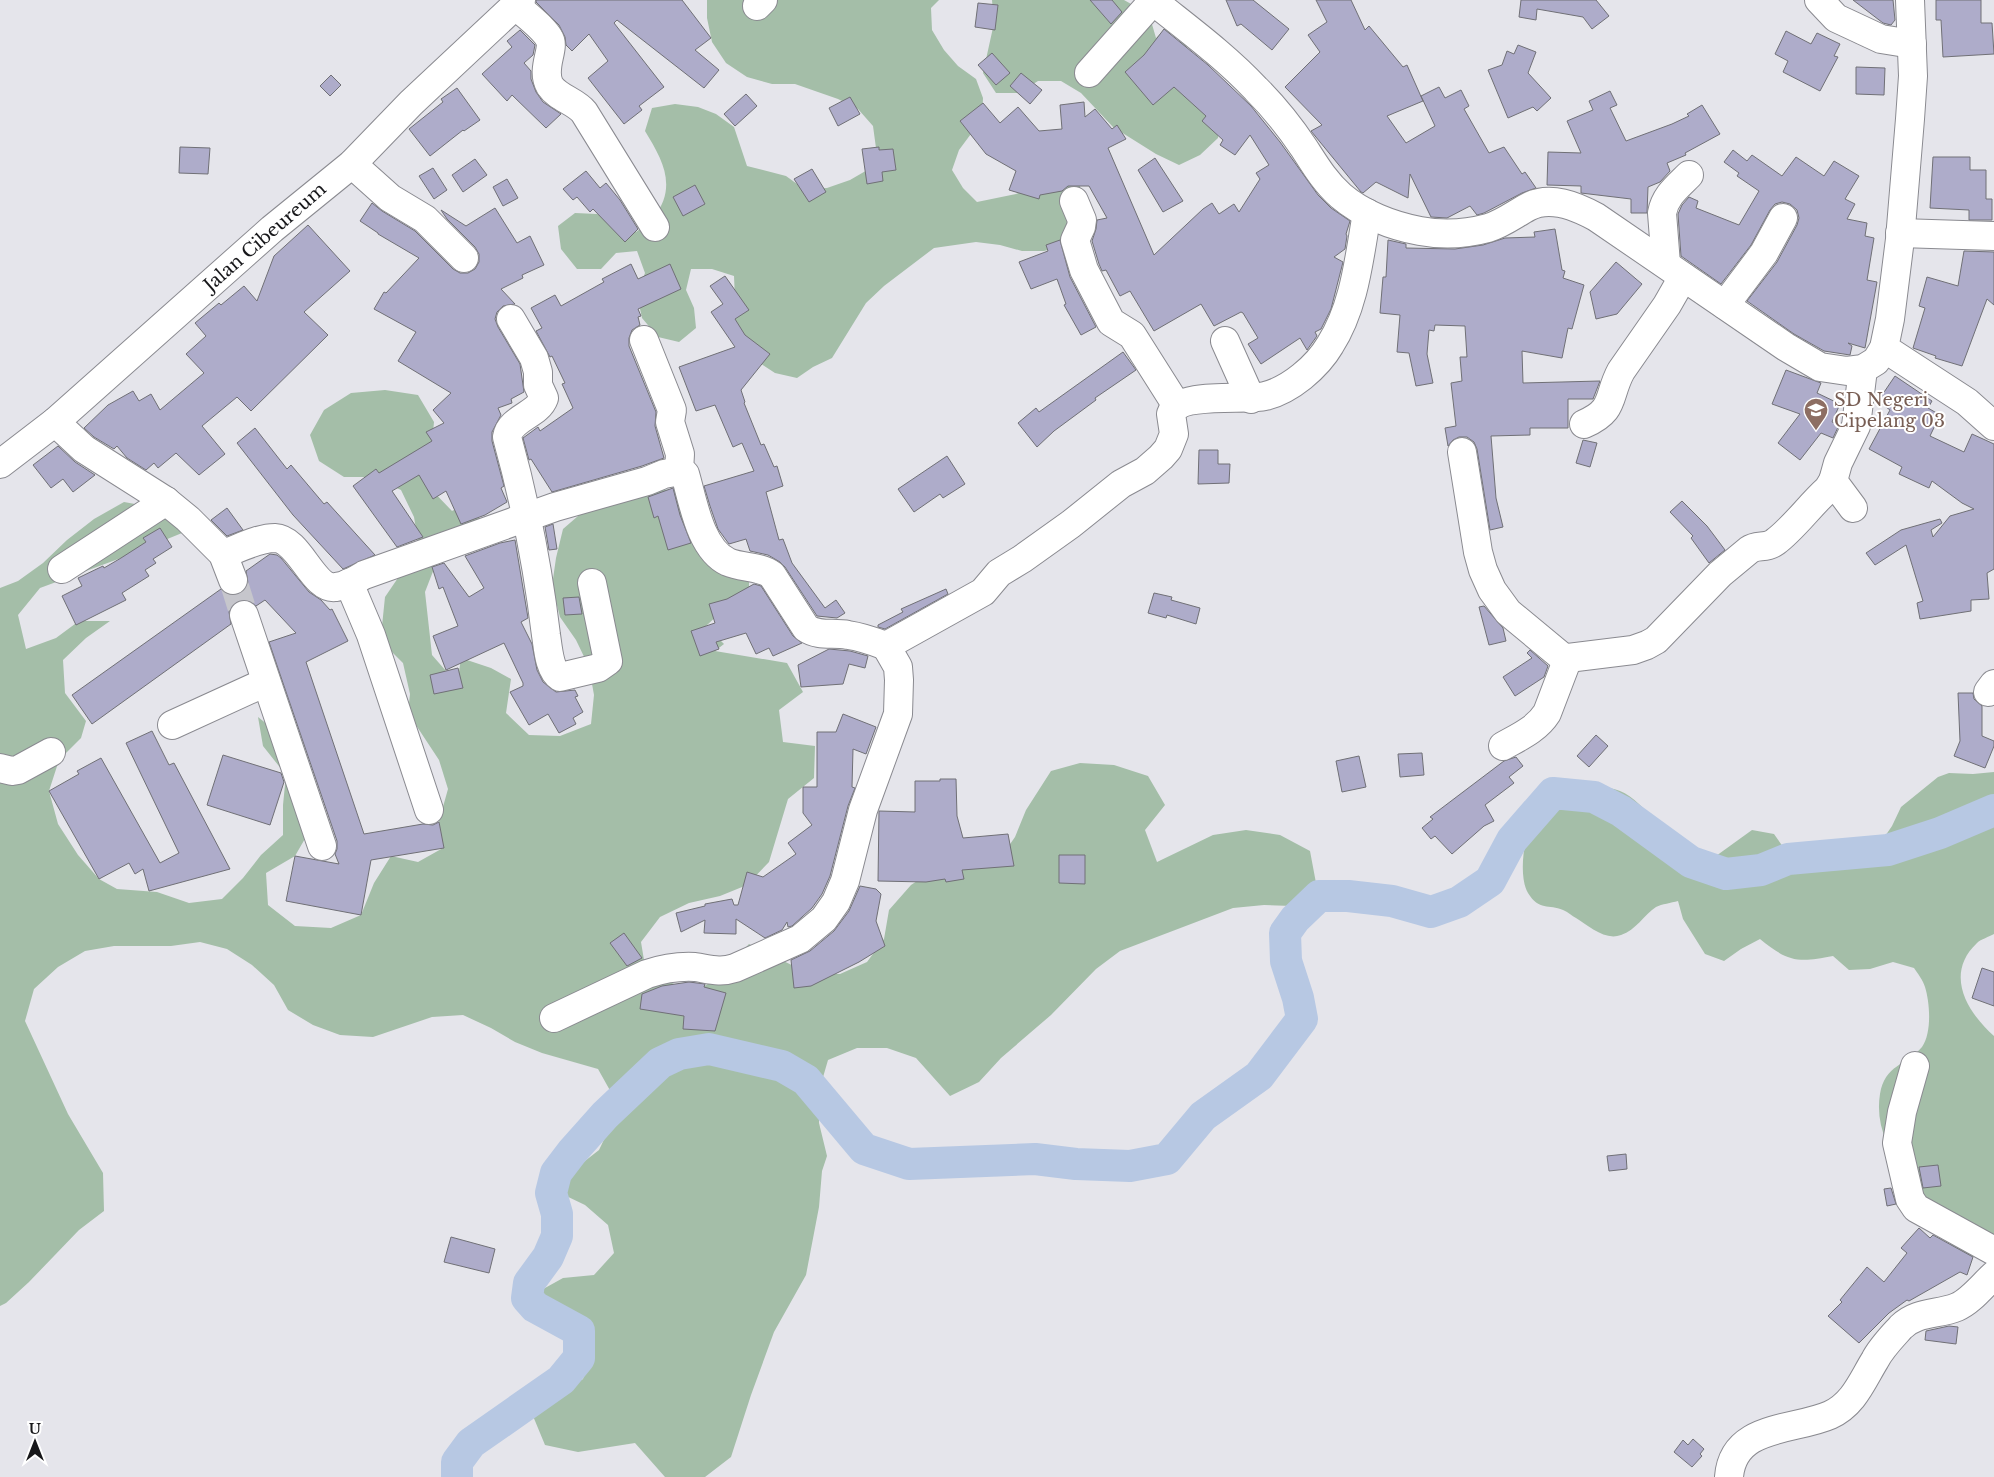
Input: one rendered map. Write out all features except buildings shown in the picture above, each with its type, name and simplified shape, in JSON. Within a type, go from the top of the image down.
[{"type":"street","points":[[1089,74],[1152,0],[1223,56],[1257,90],[1288,127],[1331,186],[1342,197],[1367,213],[1404,228],[1444,233],[1469,232],[1489,228],[1534,204],[1560,203],[1580,208],[1596,216],[1807,361],[1828,369],[1847,372],[1863,369],[1876,360],[1884,348],[1890,319],[1912,102],[1910,0]]},
{"type":"street","points":[[1819,0],[1836,18],[1880,39],[1912,44]]},
{"type":"street","points":[[518,3],[549,37],[550,46],[546,72],[550,86],[555,92],[579,106],[584,112],[655,227]]},
{"type":"street","name":"Jalan Cibeureum","points":[[0,464],[55,422],[272,229],[352,164],[411,103],[518,3]]},
{"type":"street","points":[[352,164],[390,198],[425,219],[464,258]]},
{"type":"street","points":[[1584,424],[1601,415],[1608,407],[1616,382],[1667,305],[1674,270],[1662,213],[1663,207],[1667,197],[1689,175]]},
{"type":"street","points":[[1074,201],[1082,220],[1081,228],[1075,240],[1084,270],[1111,322],[1132,335],[1177,406]]},
{"type":"street","points":[[886,646],[983,592],[999,573],[1070,524],[1121,484],[1145,471],[1168,448],[1174,434],[1171,414],[1177,406],[1192,401],[1251,399],[1267,396],[1286,388],[1314,365],[1330,347],[1342,326],[1351,301],[1367,213]]},
{"type":"street","points":[[1725,305],[1764,253],[1782,218]]},
{"type":"street","points":[[1900,233],[1994,236]]},
{"type":"street","points":[[511,319],[534,358],[538,372],[538,385],[544,398],[541,404],[514,425],[508,432],[507,437],[528,517],[548,647],[555,671],[560,677],[598,668],[608,661],[592,583]]},
{"type":"street","points":[[644,340],[672,410],[670,422],[680,454],[679,471]]},
{"type":"street","points":[[1226,341],[1251,399]]},
{"type":"street","points":[[1884,348],[1967,402],[1994,426]]},
{"type":"street","points":[[1503,746],[1542,721],[1547,713],[1566,660],[1572,656],[1633,650],[1656,640],[1704,590],[1740,557],[1752,548],[1766,547],[1779,539],[1828,489],[1856,426],[1863,369]]},
{"type":"street","points":[[55,422],[84,449],[166,501],[188,518],[223,554],[233,580]]},
{"type":"street","points":[[1462,452],[1478,552],[1483,570],[1492,590],[1508,612],[1566,660]]},
{"type":"street","points":[[223,554],[268,539],[279,539],[290,545],[324,584],[336,587],[555,507],[679,471],[685,474],[706,538],[719,557],[729,562],[772,575],[806,628],[811,631],[820,634],[860,637],[886,646],[898,667],[900,680],[898,714],[863,810],[845,881],[836,902],[824,919],[800,939],[725,972],[695,967],[662,969],[646,974],[554,1018]]},
{"type":"street","points":[[1833,481],[1852,508]]},
{"type":"street","points":[[62,569],[166,501]]},
{"type":"street","points":[[348,583],[371,634],[429,810]]},
{"type":"street","points":[[244,615],[322,846]]},
{"type":"street","points":[[172,725],[266,682]]},
{"type":"street","points":[[0,768],[12,771],[18,770],[50,752]]},
{"type":"street","points":[[1915,1066],[1902,1112],[1897,1143],[1910,1199],[1916,1208],[1994,1251]]},
{"type":"street","points":[[1729,1477],[1733,1458],[1746,1442],[1776,1430],[1830,1415],[1846,1405],[1856,1394],[1875,1358],[1902,1326],[1915,1317],[1960,1306],[1994,1275]]},
{"type":"green space","points":[[707,0],[939,0],[931,8],[932,30],[944,50],[958,66],[976,79],[983,98],[982,119],[959,150],[952,170],[963,188],[977,202],[1016,194],[1061,176],[1080,186],[1083,206],[1066,245],[1044,251],[1022,251],[1000,245],[976,242],[934,248],[884,286],[866,303],[832,358],[813,367],[797,378],[775,373],[755,360],[729,322],[735,299],[734,276],[712,269],[691,269],[686,290],[694,308],[696,328],[679,342],[658,337],[642,318],[637,295],[645,273],[637,251],[616,253],[601,269],[577,269],[561,249],[558,226],[575,213],[597,214],[636,232],[652,219],[661,206],[666,184],[662,162],[645,131],[652,108],[675,104],[698,107],[716,114],[734,127],[747,166],[786,176],[804,189],[827,188],[850,180],[869,169],[876,148],[873,126],[858,109],[838,99],[795,84],[772,84],[747,77],[726,63],[712,42],[707,18]]},
{"type":"green space","points":[[992,0],[1124,0],[1149,14],[1156,38],[1169,26],[1169,51],[1184,41],[1220,118],[1218,138],[1200,155],[1179,165],[1156,154],[1113,127],[1081,93],[1061,81],[1038,81],[1019,93],[996,93],[983,73],[994,23]]},
{"type":"green space","points":[[385,390],[418,395],[434,422],[428,486],[452,511],[482,519],[437,561],[425,592],[432,655],[446,671],[459,672],[461,658],[491,668],[511,679],[506,713],[529,735],[560,736],[591,724],[594,695],[589,667],[576,640],[560,617],[552,586],[563,529],[585,510],[646,489],[680,490],[679,510],[704,515],[724,542],[749,561],[749,594],[722,611],[706,626],[724,644],[715,651],[787,663],[803,692],[779,710],[783,742],[815,746],[814,778],[788,799],[769,862],[747,885],[720,896],[689,903],[660,917],[641,942],[646,972],[693,992],[721,977],[729,965],[749,944],[810,974],[840,974],[867,962],[884,939],[889,910],[911,885],[938,867],[999,860],[1015,837],[1026,810],[1051,771],[1080,763],[1114,765],[1148,776],[1165,805],[1145,830],[1157,862],[1213,835],[1246,830],[1280,835],[1310,851],[1316,883],[1292,906],[1264,905],[1233,908],[1120,951],[1096,969],[1051,1015],[1001,1058],[979,1082],[950,1096],[916,1058],[887,1048],[857,1048],[828,1060],[819,1091],[819,1123],[827,1156],[822,1171],[819,1207],[806,1275],[774,1332],[731,1457],[705,1477],[665,1477],[635,1443],[578,1452],[545,1445],[533,1416],[556,1396],[583,1379],[592,1351],[590,1320],[562,1311],[536,1293],[563,1278],[594,1275],[614,1253],[608,1225],[585,1205],[560,1193],[576,1168],[599,1150],[612,1123],[612,1094],[598,1069],[542,1053],[515,1042],[463,1015],[432,1017],[373,1037],[340,1035],[313,1025],[288,1010],[274,985],[252,965],[227,949],[200,942],[171,946],[114,946],[85,951],[58,967],[34,989],[25,1021],[68,1114],[103,1173],[104,1211],[79,1230],[29,1282],[6,1303],[0,1306],[0,588],[18,581],[43,563],[67,540],[94,519],[124,502],[157,508],[182,533],[40,588],[18,615],[26,649],[56,638],[79,621],[110,621],[86,638],[63,660],[65,693],[86,721],[81,738],[59,760],[49,791],[58,824],[78,855],[99,879],[117,889],[157,892],[189,903],[222,899],[243,878],[261,855],[283,835],[286,775],[263,746],[258,717],[283,737],[310,830],[295,856],[266,873],[268,905],[295,926],[331,928],[361,915],[374,883],[391,856],[418,862],[443,848],[439,821],[448,789],[439,760],[408,713],[410,694],[403,663],[392,652],[382,626],[385,597],[419,547],[414,517],[401,490],[373,477],[344,477],[319,461],[310,435],[324,410],[351,393]]},
{"type":"green space","points":[[1994,772],[1994,934],[1979,942],[1967,955],[1962,967],[1961,980],[1963,992],[1975,1016],[1994,1036],[1994,1258],[1975,1253],[1972,1258],[1953,1253],[1946,1231],[1936,1214],[1901,1167],[1891,1150],[1883,1133],[1879,1114],[1880,1094],[1886,1077],[1922,1047],[1929,1026],[1927,994],[1923,982],[1914,968],[1893,962],[1870,969],[1849,970],[1833,956],[1811,960],[1794,959],[1778,952],[1760,939],[1724,961],[1705,954],[1683,919],[1678,901],[1656,907],[1626,933],[1609,936],[1565,911],[1540,905],[1532,899],[1524,883],[1523,856],[1530,826],[1535,812],[1542,801],[1549,794],[1574,787],[1604,787],[1625,793],[1676,837],[1691,846],[1716,856],[1752,830],[1774,834],[1788,854],[1859,855],[1879,845],[1892,826],[1901,807],[1938,777],[1949,773],[1973,774]]},
{"type":"waterway","points":[[457,1477],[457,1462],[471,1443],[561,1380],[579,1358],[579,1331],[535,1307],[527,1298],[529,1283],[548,1257],[557,1236],[557,1214],[551,1193],[556,1173],[605,1115],[660,1063],[679,1054],[709,1049],[782,1066],[806,1080],[864,1149],[909,1164],[1035,1159],[1076,1164],[1130,1166],[1167,1159],[1203,1116],[1259,1076],[1302,1019],[1298,998],[1286,961],[1285,933],[1295,919],[1319,896],[1348,896],[1392,901],[1431,912],[1459,902],[1490,881],[1512,840],[1553,793],[1594,797],[1621,811],[1691,862],[1726,874],[1761,870],[1788,859],[1888,850],[1940,833],[1994,810]]},
{"type":"tunnel","points":[[233,580],[244,615]]},
{"type":"place","name":"SD Negeri Cipelang 03","points":[[1816,431]]}]
